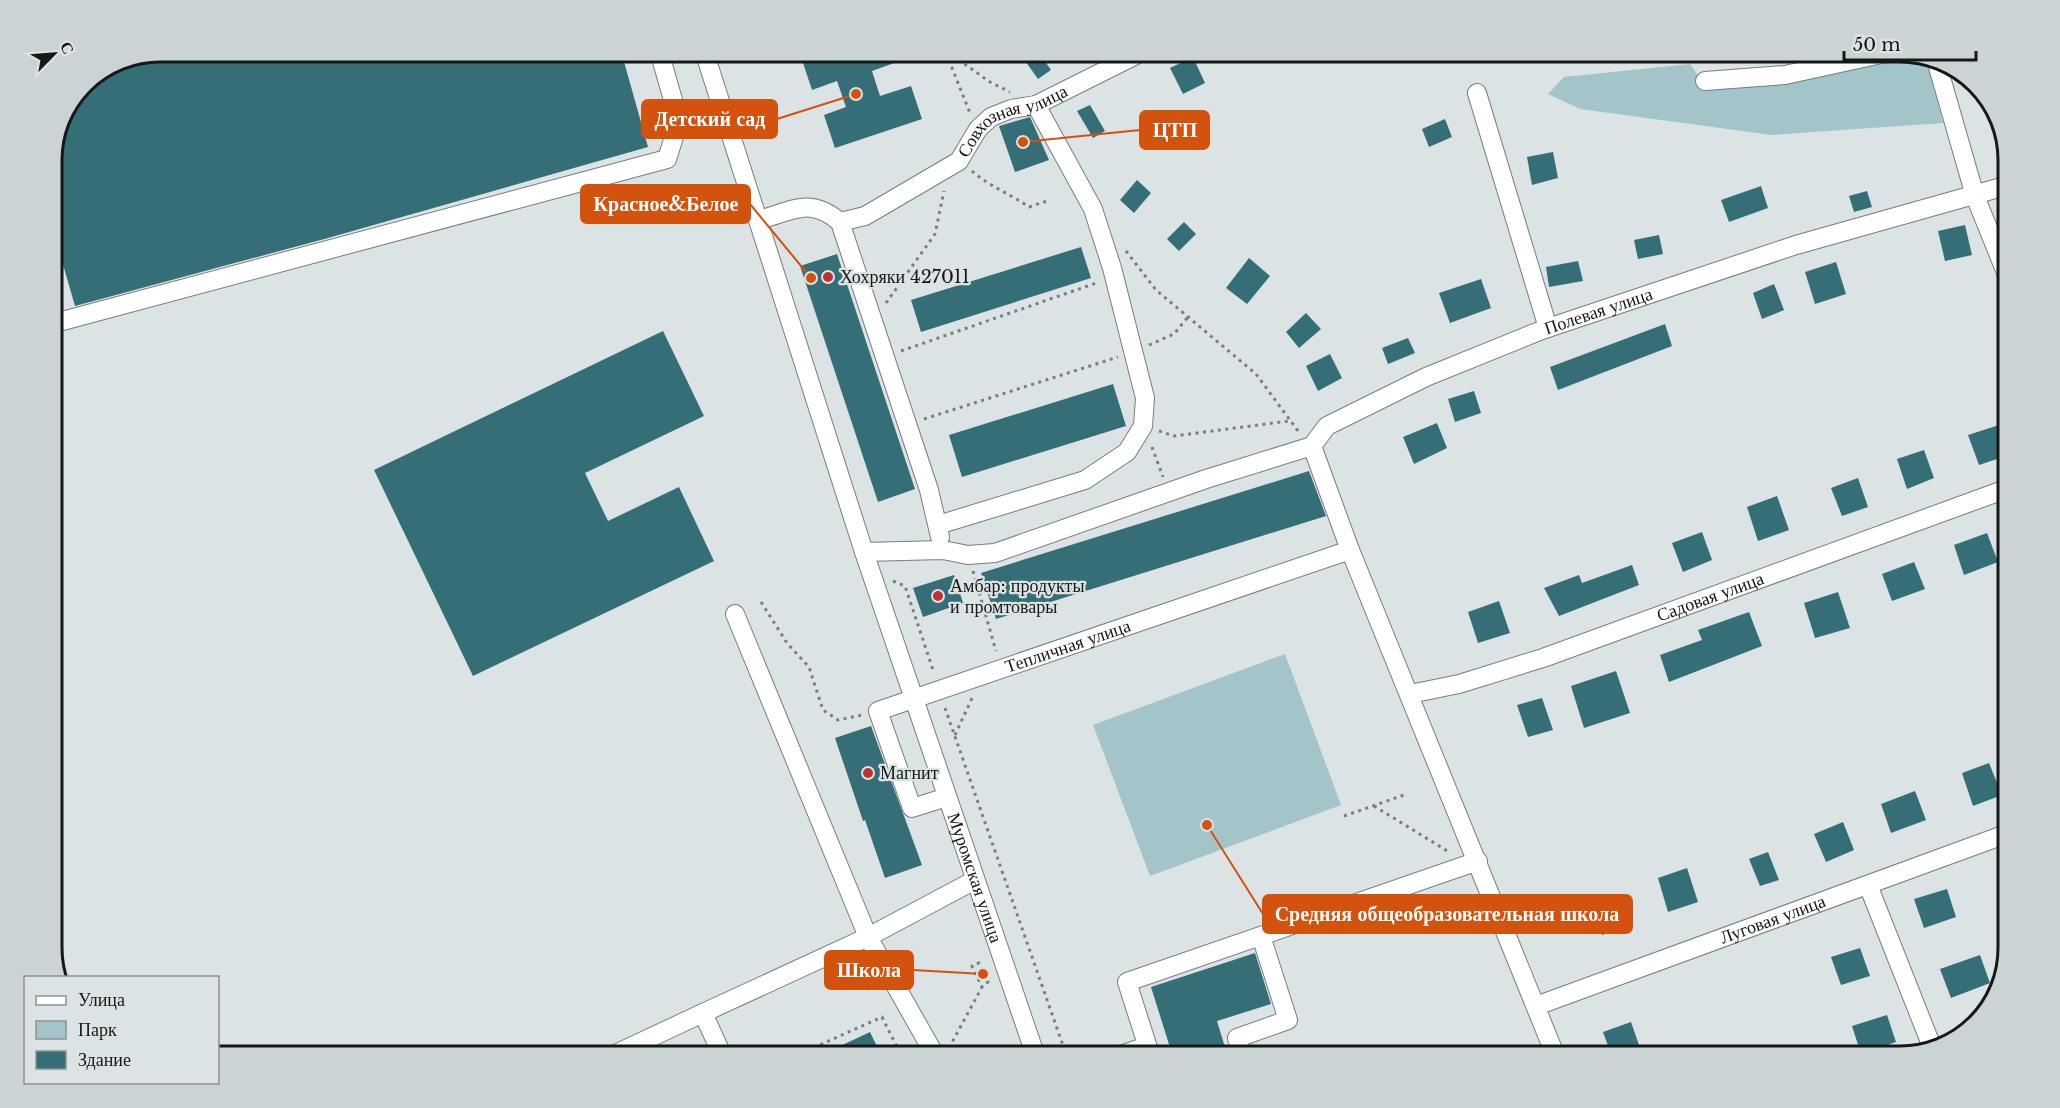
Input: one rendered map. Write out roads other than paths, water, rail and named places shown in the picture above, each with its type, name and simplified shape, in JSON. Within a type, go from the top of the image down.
[{"type":"street","points":[[62,321],[667,159],[679,120],[662,62]]},
{"type":"street","points":[[708,62],[913,698]]},
{"type":"street","name":"Совхозная улица","points":[[840,222],[865,216],[954,163],[978,129],[991,117],[1011,109],[1036,105],[1122,62]]},
{"type":"street","points":[[1705,81],[1785,75],[1845,62]]},
{"type":"street","points":[[1939,70],[1975,196],[1998,253]]},
{"type":"street","points":[[1477,93],[1548,328]]},
{"type":"street","points":[[938,525],[1085,480],[1127,452],[1143,426],[1145,398],[1114,276],[1093,209],[1036,105]]},
{"type":"street","name":"Полевая улица","points":[[1312,446],[1327,426],[1406,386],[1548,328],[1796,245],[1998,189]]},
{"type":"street","points":[[759,220],[813,205],[840,222],[908,424],[944,550]]},
{"type":"street","points":[[864,552],[944,550],[968,555],[995,553],[1169,492],[1312,446],[1350,550],[1410,694],[1473,862],[1552,1046]]},
{"type":"street","name":"Садовая улица","points":[[1410,694],[1459,684],[1544,658],[1998,492]]},
{"type":"street","name":"Тепличная улица","points":[[947,797],[912,808],[878,711],[1350,550]]},
{"type":"street","points":[[735,614],[868,937],[929,1046]]},
{"type":"street","name":"Муромская улица","points":[[913,698],[1032,1046]]},
{"type":"street","name":"Луговая улица","points":[[1536,1006],[1998,837]]},
{"type":"street","points":[[1147,1046],[1127,982],[1473,862]]},
{"type":"street","points":[[632,1046],[868,937],[975,880]]},
{"type":"street","points":[[1868,885],[1930,1042]]},
{"type":"street","points":[[1240,1046],[1237,1038],[1288,1020],[1261,936]]},
{"type":"street","points":[[703,1013],[718,1046]]},
{"type":"place","name":"Детский сад","points":[[856,94]]},
{"type":"place","name":"ЦТП","points":[[1023,142]]},
{"type":"place","name":"Хохряки 427011","points":[[828,277]]},
{"type":"place","name":"Красное&Белое","points":[[811,278]]},
{"type":"place","name":"Амбар: продукты и промтовары","points":[[938,596]]},
{"type":"place","name":"Магнит","points":[[868,773]]},
{"type":"place","name":"Средняя общеобразовательная школа","points":[[1207,825]]},
{"type":"place","name":"Школа","points":[[983,974]]}]
